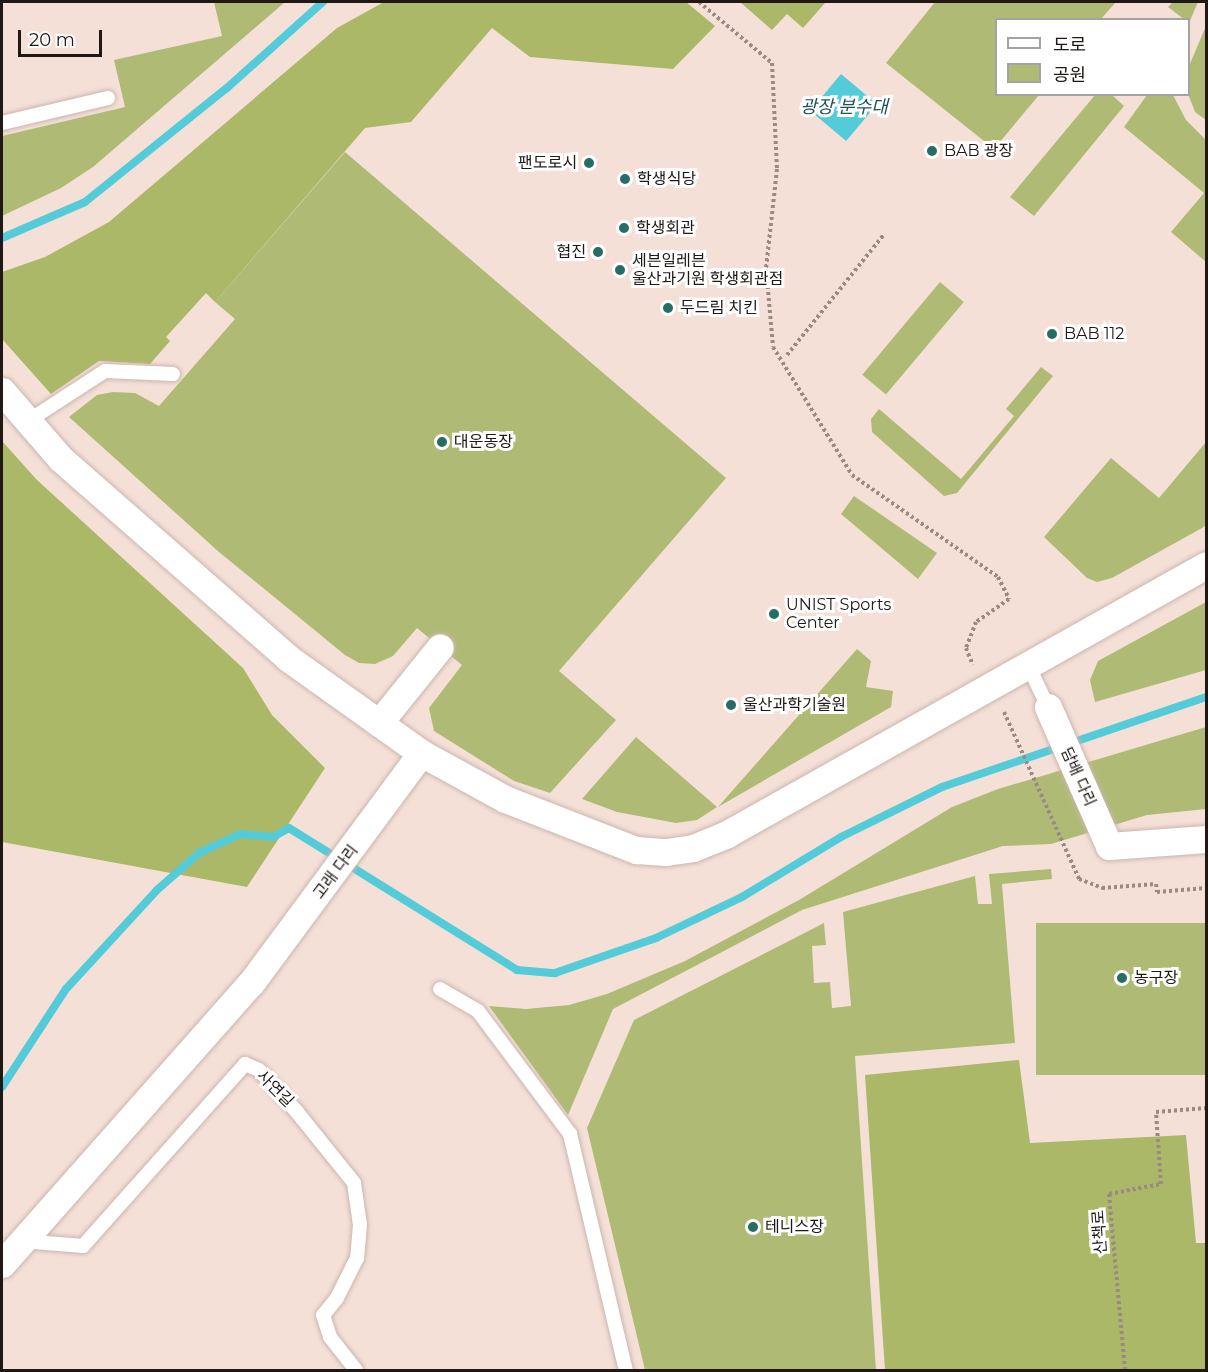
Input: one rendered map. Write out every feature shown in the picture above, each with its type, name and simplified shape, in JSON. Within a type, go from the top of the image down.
[{"type":"street","points":[[2,391],[61,459],[179,565],[288,658],[422,753],[505,799],[636,850],[675,851],[693,848],[727,834],[1204,569]]},
{"type":"street","points":[[379,723],[440,647]]},
{"type":"street","name":"담배 다리","points":[[1048,707],[1109,846],[1206,839]]},
{"type":"street","name":"고래 다리","points":[[2,1264],[10,1243],[251,983],[371,826],[422,753]]},
{"type":"lane","points":[[2,123],[108,98]]},
{"type":"lane","points":[[28,421],[105,371],[173,374]]},
{"type":"lane","points":[[1029,667],[1048,707]]},
{"type":"lane","points":[[440,989],[478,1011],[570,1134],[626,1371]]},
{"type":"lane","name":"사연길","points":[[10,1243],[82,1246],[245,1064],[259,1070],[275,1087],[354,1183],[360,1225],[357,1258],[337,1298],[323,1315],[330,1337],[356,1371]]},
{"type":"path","points":[[699,2],[772,63],[777,169],[766,268],[773,347],[852,475],[998,577],[1009,599],[976,622],[968,636],[966,648],[974,669]]},
{"type":"path","points":[[787,354],[885,233]]},
{"type":"path","points":[[1004,712],[1079,879],[1102,888],[1156,884],[1157,892],[1206,888]]},
{"type":"path","name":"산책로","points":[[1125,1371],[1109,1194],[1161,1184],[1156,1112],[1206,1108]]},
{"type":"green space","points":[[214,2],[285,2],[93,167],[61,188],[2,216],[2,136],[125,107],[114,60],[222,36]]},
{"type":"green space","points":[[384,2],[686,2],[715,26],[673,69],[530,57],[492,28],[411,122],[365,128],[215,302],[206,293],[166,337],[170,341],[150,364],[99,361],[51,394],[2,339],[2,272],[45,257],[109,222],[337,28]]},
{"type":"green space","points":[[740,2],[825,3],[803,28],[787,14],[772,30]]},
{"type":"green space","points":[[935,2],[1116,2],[1102,18],[995,18],[995,96],[1038,96],[994,149],[886,63]]},
{"type":"green space","points":[[1173,2],[1198,2],[1190,21],[1190,18],[1182,18],[1168,7]]},
{"type":"green space","points":[[1206,26],[1206,120],[1195,112],[1189,96],[1190,64]]},
{"type":"green space","points":[[1094,96],[1113,96],[1124,106],[1034,216],[1010,197]]},
{"type":"green space","points":[[1146,96],[1174,96],[1186,120],[1206,140],[1206,262],[1171,232],[1204,193],[1124,127]]},
{"type":"green space","name":"대운동장","points":[[345,152],[726,478],[559,671],[616,720],[550,793],[514,781],[434,731],[429,708],[462,665],[417,628],[393,656],[375,664],[359,663],[345,655],[219,552],[69,417],[97,395],[113,392],[135,393],[159,406],[235,319],[215,302]]},
{"type":"green space","points":[[940,282],[964,302],[886,395],[862,375]]},
{"type":"green space","points":[[1041,367],[1053,376],[957,493],[944,496],[872,432],[871,419],[879,409],[961,479],[1014,416],[1006,409]]},
{"type":"green space","points":[[2,441],[37,480],[243,668],[272,715],[325,768],[247,887],[2,842]]},
{"type":"green space","points":[[1206,442],[1206,525],[1202,528],[1112,578],[1097,582],[1087,578],[1044,537],[1111,458],[1159,498]]},
{"type":"green space","points":[[854,496],[937,553],[918,579],[841,514]]},
{"type":"green space","points":[[1206,602],[1206,670],[1095,702],[1090,680],[1098,661]]},
{"type":"green space","points":[[857,649],[871,661],[866,687],[893,691],[891,707],[718,807]]},
{"type":"green space","points":[[1206,727],[1206,809],[1147,815],[1051,844],[1003,846],[802,910],[613,1009],[568,1115],[489,1006],[526,1009],[569,1005],[607,994],[685,961],[799,900],[952,807],[998,789]]},
{"type":"green space","points":[[636,737],[717,807],[697,820],[676,823],[617,812],[582,799]]},
{"type":"green space","name":"테니스장","points":[[1051,869],[1052,879],[1002,884],[1015,1043],[855,1056],[876,1370],[645,1370],[587,1128],[634,1020],[824,923],[826,945],[812,946],[814,983],[830,982],[832,1008],[851,1006],[843,912],[975,876],[978,904],[992,904],[989,874]]},
{"type":"green space","name":"농구장","points":[[1036,923],[1206,923],[1206,1075],[1036,1075]]},
{"type":"green space","points":[[1019,1060],[1030,1143],[1186,1135],[1196,1243],[1206,1243],[1206,1370],[885,1370],[865,1075]]},
{"type":"water","name":"광장 분수대","points":[[841,74],[877,104],[846,141],[810,111]]},
{"type":"waterway","points":[[2,238],[85,202],[227,88],[323,2]]},
{"type":"waterway","points":[[2,1087],[66,989],[157,890],[199,853],[240,834],[273,837],[289,828],[517,970],[555,973],[656,938],[742,897],[841,837],[942,787],[1206,697]]},
{"type":"place","name":"BAB 광장","points":[[932,151]]},
{"type":"place","name":"팬도로시","points":[[589,163]]},
{"type":"place","name":"학생식당","points":[[625,179]]},
{"type":"place","name":"학생회관","points":[[624,228]]},
{"type":"place","name":"협진","points":[[598,252]]},
{"type":"place","name":"세븐일레븐 울산과기원 학생회관점","points":[[620,270]]},
{"type":"place","name":"두드림 치킨","points":[[668,308]]},
{"type":"place","name":"BAB 112","points":[[1052,334]]},
{"type":"place","name":"대운동장","points":[[442,442]]},
{"type":"place","name":"UNIST Sports Center","points":[[774,614]]},
{"type":"place","name":"울산과학기술원","points":[[731,705]]},
{"type":"place","name":"농구장","points":[[1122,978]]},
{"type":"place","name":"테니스장","points":[[753,1227]]}]
